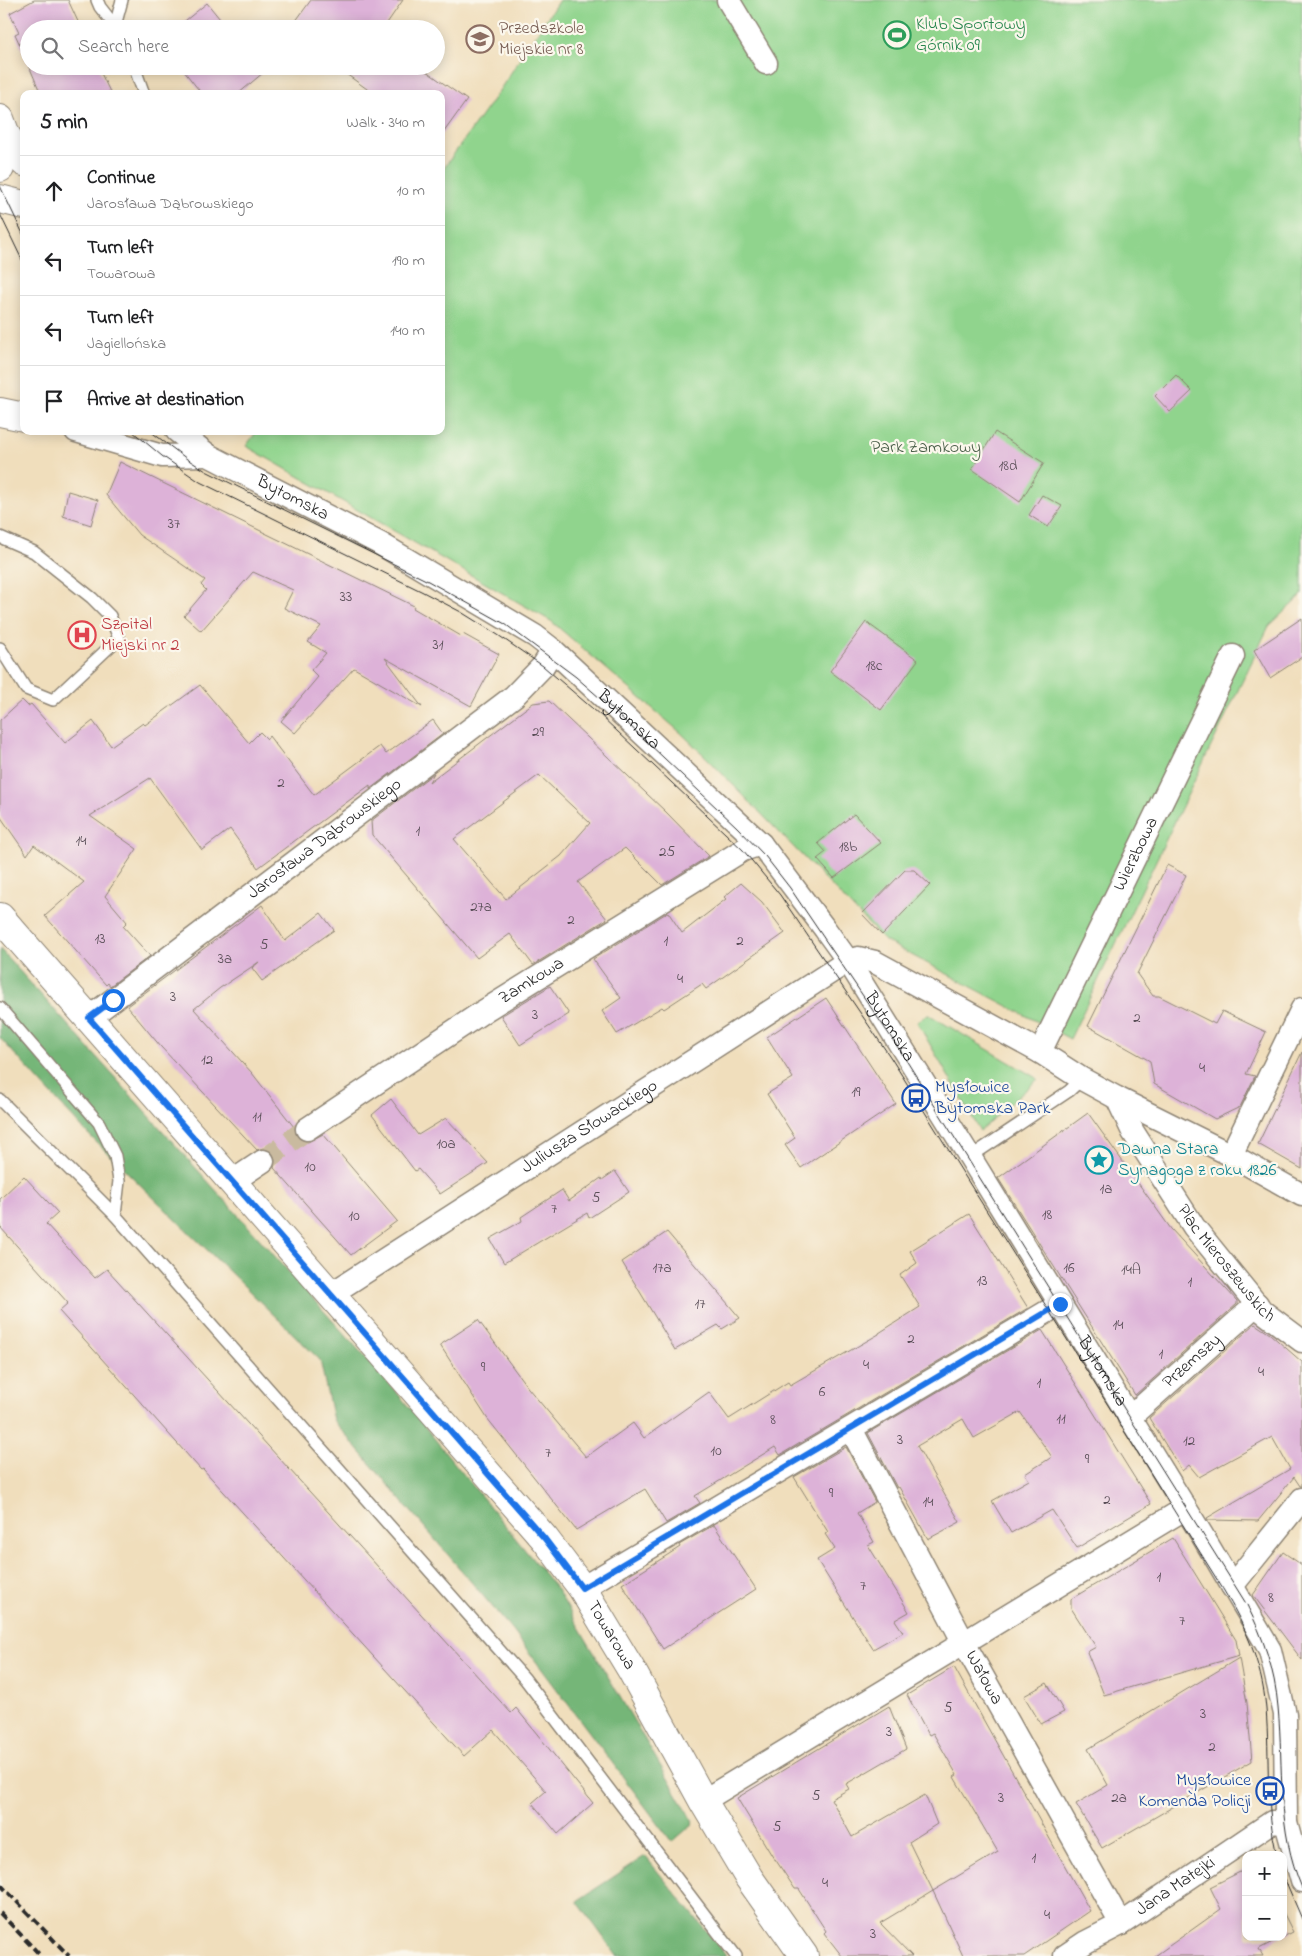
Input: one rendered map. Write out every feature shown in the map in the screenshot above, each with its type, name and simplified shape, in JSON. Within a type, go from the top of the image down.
[{"type":"street","points":[[728,0],[766,63]]},
{"type":"street","points":[[3,127],[20,155]]},
{"type":"street","points":[[0,168],[3,127]]},
{"type":"street","points":[[0,199],[20,204]]},
{"type":"street","name":"Bytomska","points":[[90,435],[162,456],[208,455]]},
{"type":"street","name":"Bytomska","points":[[182,435],[208,455],[379,543],[535,636],[553,650],[761,844],[848,961],[970,1157],[1270,1650],[1284,1714],[1293,1730],[1286,1823],[1302,1881]]},
{"type":"street","name":"Jarosława Dąbrowskiego","points":[[89,1018],[514,696],[543,666],[553,650]]},
{"type":"street","name":"Wierzbowa","points":[[1040,1052],[1233,656]]},
{"type":"street","name":"Zamkowa","points":[[307,1129],[484,1011],[743,850],[761,844]]},
{"type":"street","name":"Towarowa","points":[[0,917],[545,1539],[582,1588],[632,1671],[703,1801],[749,1878],[804,1956]]},
{"type":"street","points":[[848,961],[858,958],[875,962],[1040,1052],[1082,1079],[1231,1155],[1302,1196]]},
{"type":"street","name":"Juliusza Słowackiego","points":[[331,1294],[848,961]]},
{"type":"street","points":[[1231,1155],[1302,1009]]},
{"type":"street","name":"Plac Mieroszewskich","points":[[1117,1098],[1133,1132],[1194,1227],[1262,1311],[1302,1341]]},
{"type":"street","points":[[233,1181],[263,1161]]},
{"type":"street","points":[[582,1588],[1060,1304]]},
{"type":"street","name":"Przemszy","points":[[1129,1418],[1257,1304]]},
{"type":"street","name":"Wałowa","points":[[851,1429],[964,1643],[1122,1924]]},
{"type":"street","points":[[1232,1586],[1302,1499]]},
{"type":"street","points":[[703,1801],[1176,1514],[1186,1510]]},
{"type":"street","name":"Jana Matejki","points":[[1065,1956],[1086,1942],[1122,1924],[1272,1822],[1286,1823]]},
{"type":"lane","points":[[97,0],[110,20]]},
{"type":"lane","points":[[118,20],[122,0]]},
{"type":"lane","points":[[137,75],[143,90]]},
{"type":"lane","points":[[0,537],[34,552],[92,598],[110,616],[120,638],[53,700],[26,689],[0,648]]},
{"type":"lane","points":[[0,1008],[99,1123],[114,1156],[119,1181],[114,1215]]},
{"type":"lane","points":[[970,1157],[1069,1091],[1082,1079]]},
{"type":"lane","points":[[0,1100],[114,1215],[525,1679],[736,1956]]},
{"type":"green space","name":"Park Zamkowy","points":[[559,0],[1302,0],[1302,595],[1269,626],[1070,1039],[885,941],[680,732],[551,621],[246,446],[254,435],[445,435],[445,166],[497,94]]},
{"type":"green space","points":[[0,949],[399,1395],[556,1588],[694,1823],[672,1842],[513,1631],[333,1420],[320,1360],[84,1130],[0,1038]]},
{"type":"green space","points":[[928,1014],[1038,1079],[980,1131],[917,1022]]},
{"type":"green space","points":[[645,1856],[727,1956],[617,1956],[577,1901]]},
{"type":"building","points":[[34,0],[68,0],[77,20],[20,20],[20,45],[15,34],[19,32],[10,13]]},
{"type":"building","points":[[311,0],[403,0],[389,20],[297,20]]},
{"type":"building","points":[[207,3],[221,20],[186,20]]},
{"type":"building","points":[[33,75],[102,75],[109,90],[39,90]]},
{"type":"building","points":[[187,75],[260,75],[243,90],[199,90]]},
{"type":"building","points":[[348,75],[432,75],[467,100],[445,130],[445,90],[368,90]]},
{"type":"building","points":[[1176,375],[1192,391],[1170,412],[1155,396]]},
{"type":"building","points":[[995,432],[1044,463],[1020,502],[972,469]]},
{"type":"building","points":[[120,462],[414,606],[413,608],[461,636],[463,634],[499,654],[471,706],[385,658],[422,707],[354,668],[295,733],[281,721],[318,677],[311,670],[326,653],[308,642],[321,626],[284,608],[293,590],[253,572],[201,631],[184,616],[206,590],[201,585],[205,580],[139,535],[106,495]]},
{"type":"building","points":[[68,491],[98,500],[91,525],[63,516]]},
{"type":"building","points":[[1042,495],[1062,506],[1048,527],[1029,515]]},
{"type":"building","points":[[1302,618],[1302,657],[1270,678],[1254,650]]},
{"type":"building","points":[[866,622],[918,660],[881,710],[830,671]]},
{"type":"building","points":[[200,685],[249,743],[260,732],[267,739],[269,736],[314,795],[380,746],[386,754],[433,720],[443,734],[370,789],[370,785],[258,868],[230,829],[202,850],[150,778],[90,816],[137,849],[105,896],[127,922],[123,926],[150,956],[110,986],[108,983],[106,985],[45,916],[84,882],[34,845],[27,855],[0,816],[0,720],[22,700],[28,706],[31,704],[65,743],[93,721],[111,746],[143,723],[145,725]]},
{"type":"building","points":[[549,701],[666,812],[709,856],[662,885],[625,848],[578,882],[607,919],[533,965],[510,934],[477,958],[372,835],[371,821],[434,773],[429,782],[533,703]],"holes":[[[539,775],[590,823],[561,856],[506,899],[454,839]]]},
{"type":"building","points":[[854,814],[881,843],[834,878],[817,859],[826,852],[818,843]]},
{"type":"building","points":[[1167,865],[1186,875],[1137,974],[1153,996],[1159,996],[1215,1024],[1222,1011],[1266,1032],[1246,1074],[1255,1076],[1240,1107],[1215,1119],[1154,1084],[1150,1061],[1088,1026]]},
{"type":"building","points":[[905,870],[914,870],[930,885],[882,935],[862,914]]},
{"type":"building","points":[[741,883],[762,902],[785,933],[706,989],[702,984],[664,1009],[662,1007],[617,1034],[602,1011],[621,998],[593,959],[668,912],[682,933],[726,899],[724,897]]},
{"type":"building","points":[[262,905],[285,941],[321,913],[334,930],[262,981],[252,968],[259,962],[220,988],[194,1009],[252,1073],[294,1127],[296,1137],[308,1142],[323,1134],[397,1221],[351,1255],[274,1168],[276,1161],[274,1153],[263,1148],[257,1150],[161,1047],[127,1006]]},
{"type":"building","points":[[550,986],[569,1014],[520,1045],[501,1016]]},
{"type":"building","points":[[826,998],[896,1104],[801,1168],[785,1145],[795,1138],[767,1094],[793,1078],[767,1037]]},
{"type":"building","points":[[1302,1052],[1302,1169],[1258,1144]]},
{"type":"building","points":[[391,1099],[418,1135],[446,1118],[488,1163],[440,1194],[418,1169],[415,1171],[372,1115]]},
{"type":"building","points":[[1088,1113],[1171,1229],[1237,1301],[1237,1304],[1135,1395],[998,1178]]},
{"type":"building","points":[[615,1171],[629,1192],[589,1218],[587,1213],[504,1263],[490,1239],[522,1221],[521,1217],[562,1190],[569,1201],[601,1178],[602,1180]]},
{"type":"building","points":[[24,1176],[58,1213],[46,1224],[95,1278],[107,1269],[511,1713],[516,1708],[593,1803],[558,1834],[532,1803],[546,1791],[493,1730],[464,1756],[203,1469],[201,1470],[59,1311],[68,1303],[0,1227],[0,1199]]},
{"type":"building","points":[[969,1214],[1028,1308],[780,1455],[775,1447],[695,1496],[700,1503],[666,1523],[645,1489],[576,1530],[487,1418],[440,1345],[478,1320],[528,1388],[586,1457],[633,1423],[644,1438],[709,1392],[729,1419],[788,1382],[790,1385],[879,1334],[920,1307],[900,1275],[917,1263],[910,1251]]},
{"type":"building","points":[[667,1232],[740,1318],[722,1329],[718,1325],[675,1350],[622,1262]]},
{"type":"building","points":[[1255,1324],[1270,1334],[1302,1362],[1302,1486],[1294,1477],[1258,1521],[1208,1520],[1207,1518],[1290,1469],[1272,1437],[1199,1477],[1189,1465],[1182,1471],[1149,1418]]},
{"type":"building","points":[[1042,1330],[1151,1504],[1077,1548],[1052,1510],[1011,1533],[992,1501],[1029,1480],[1025,1474],[1052,1457],[1020,1412],[974,1438],[963,1419],[917,1446],[960,1522],[928,1539],[899,1487],[897,1488],[868,1433]]},
{"type":"building","points":[[846,1447],[875,1502],[857,1513],[874,1542],[868,1545],[909,1612],[895,1620],[903,1632],[873,1649],[817,1560],[835,1549],[825,1534],[828,1532],[794,1477]]},
{"type":"building","points":[[714,1525],[756,1589],[663,1649],[622,1584],[680,1547],[679,1545]]},
{"type":"building","points":[[1173,1538],[1236,1640],[1239,1656],[1104,1695],[1087,1652],[1096,1647],[1071,1608],[1071,1599]]},
{"type":"building","points":[[1283,1552],[1302,1565],[1302,1660],[1253,1595]]},
{"type":"building","points":[[1239,1658],[1247,1703],[1252,1761],[1102,1848],[1076,1804],[1108,1785],[1088,1749]]},
{"type":"building","points":[[954,1667],[1090,1911],[1024,1956],[963,1956],[933,1891],[998,1852],[954,1777],[957,1775],[933,1733],[929,1735],[907,1695]]},
{"type":"building","points":[[1047,1683],[1064,1712],[1041,1724],[1024,1696]]},
{"type":"building","points":[[889,1706],[906,1749],[846,1784],[849,1789],[831,1799],[852,1837],[925,1795],[937,1824],[909,1842],[933,1891],[880,1923],[912,1956],[842,1956],[824,1933],[826,1931],[799,1889],[795,1889],[774,1859],[737,1798]]},
{"type":"building","points":[[1242,1871],[1242,1941],[1274,1941],[1259,1949],[1263,1956],[1155,1956],[1221,1909],[1210,1887]]},
{"type":"building","points":[[1287,1920],[1293,1932],[1287,1935]]},
{"type":"tunnel","points":[[263,1161],[307,1129]]},
{"type":"tram line","points":[[0,186],[20,228]]},
{"type":"tram line","points":[[0,214],[20,256]]},
{"type":"tram line","points":[[137,435],[162,456],[200,482],[461,612],[543,666],[600,715],[743,850],[780,895],[891,1058],[1218,1581],[1243,1626],[1256,1658],[1264,1691],[1269,1801],[1276,1851]]},
{"type":"tram line","points":[[155,435],[206,471],[428,581],[505,624],[576,677],[609,706],[765,856],[790,888],[901,1052],[1247,1605],[1263,1642],[1274,1680],[1280,1730],[1282,1798],[1285,1821],[1288,1843],[1302,1888]]},
{"type":"tram line","points":[[1287,1884],[1302,1919]]},
{"type":"railway","points":[[0,1884],[69,1956]]},
{"type":"railway","points":[[0,1913],[41,1956]]},
{"type":"place","name":"Klub Sportowy Górnik 09","points":[[897,35]]},
{"type":"place","name":"Przedszkole Miejskie nr 8","points":[[480,39]]},
{"type":"place","name":"Szpital Miejski nr 2","points":[[82,635]]},
{"type":"place","name":"Mysłowice Bytomska Park","points":[[916,1098]]},
{"type":"place","name":"Dawna Stara Synagoga z roku 1826","points":[[1099,1160]]},
{"type":"place","name":"Mysłowice Komenda Policji","points":[[1270,1791]]},
{"type":"route","points":[[113,1000],[89,1018],[545,1539],[582,1588],[1060,1304]]}]
